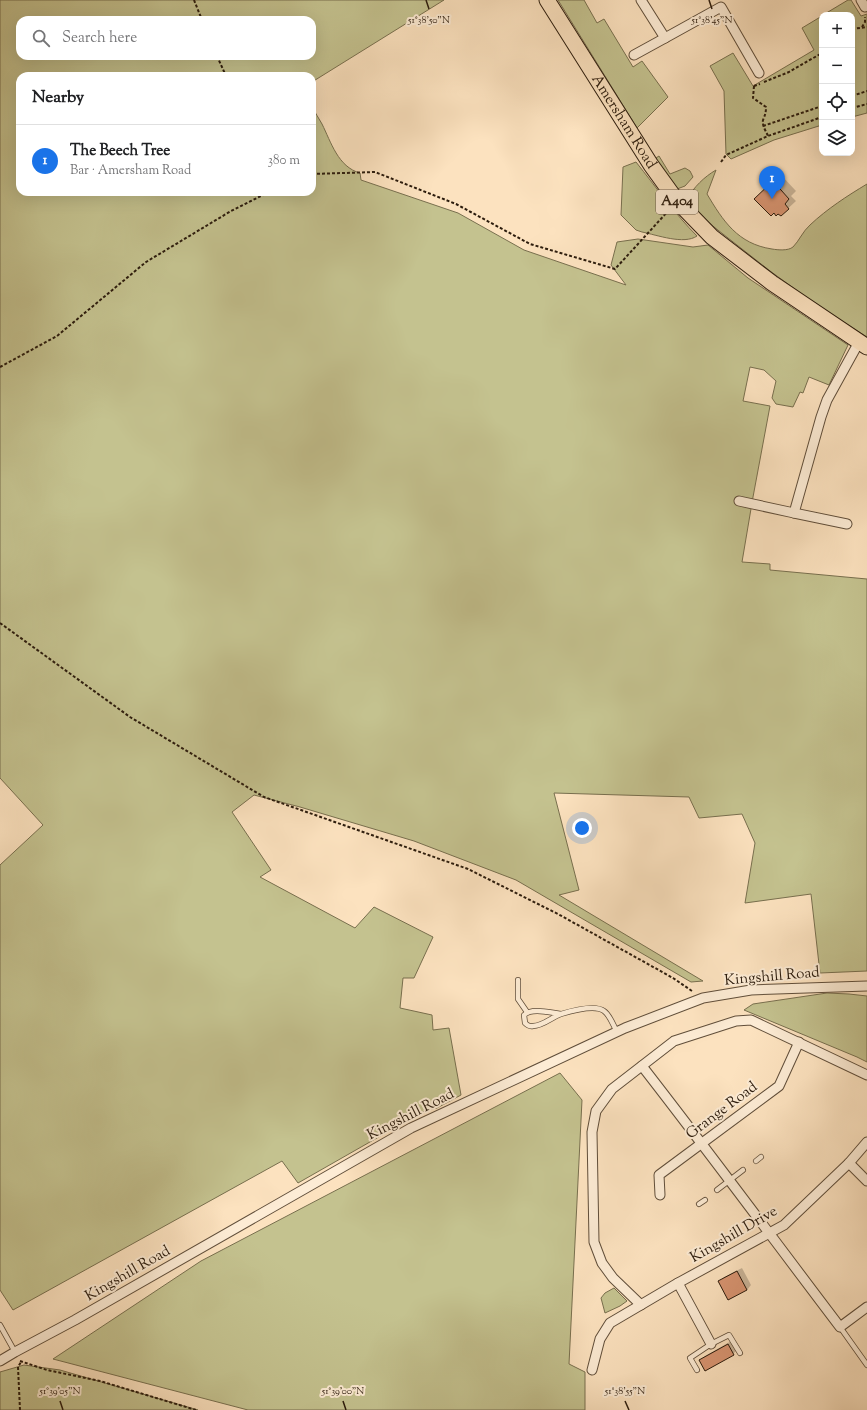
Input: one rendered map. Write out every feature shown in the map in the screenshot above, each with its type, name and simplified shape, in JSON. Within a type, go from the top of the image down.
[{"type":"main road","name":"Amersham Road","points":[[547,0],[651,165],[677,201],[712,237],[748,265],[863,345]]},
{"type":"street","points":[[641,0],[665,38]]},
{"type":"street","points":[[634,55],[721,7],[759,73]]},
{"type":"street","points":[[794,513],[823,412],[828,400],[863,345]]},
{"type":"street","points":[[739,501],[847,524]]},
{"type":"street","name":"Kingshill Road","points":[[0,1361],[75,1320],[411,1128],[617,1032],[703,998],[751,990],[867,986]]},
{"type":"street","points":[[641,1305],[613,1278],[602,1263],[594,1242],[592,1132],[596,1111],[612,1089],[674,1041],[736,1021],[751,1020],[867,1075]]},
{"type":"street","name":"Grange Road","points":[[660,1195],[659,1175],[779,1086],[799,1042]]},
{"type":"street","points":[[642,1066],[702,1143],[768,1233],[840,1327],[867,1306]]},
{"type":"street","name":"Kingshill Drive","points":[[592,1370],[600,1338],[610,1323],[678,1283],[784,1225],[849,1163],[867,1142]]},
{"type":"street","points":[[849,1163],[867,1181]]},
{"type":"street","points":[[678,1283],[711,1344]]},
{"type":"lane","points":[[518,980],[518,1000],[527,1012]]},
{"type":"lane","points":[[527,1012],[524,1015],[525,1023],[528,1026],[533,1026],[561,1014],[590,1008],[598,1008],[607,1015],[617,1032]]},
{"type":"lane","points":[[527,1012],[532,1011],[561,1014]]},
{"type":"lane","points":[[756,1161],[761,1157]]},
{"type":"lane","points":[[717,1190],[743,1170]]},
{"type":"lane","points":[[699,1204],[705,1200]]},
{"type":"lane","points":[[0,1325],[15,1352]]},
{"type":"lane","points":[[840,1327],[867,1365]]},
{"type":"lane","points":[[697,1370],[690,1358],[711,1344],[729,1335],[740,1353]]},
{"type":"path","points":[[194,0],[200,16]]},
{"type":"path","points":[[855,28],[867,27]]},
{"type":"path","points":[[754,86],[789,72],[819,55]]},
{"type":"path","points":[[219,60],[224,72]]},
{"type":"path","points":[[759,73],[754,86],[753,98],[766,107],[766,116],[763,120],[763,126],[768,136]]},
{"type":"path","points":[[855,95],[867,91]]},
{"type":"path","points":[[855,107],[867,104]]},
{"type":"path","points":[[763,126],[819,107]]},
{"type":"path","points":[[721,162],[726,155],[768,136],[819,118]]},
{"type":"path","points":[[316,174],[375,172],[456,204],[530,244],[614,269],[677,201]]},
{"type":"path","points":[[0,367],[57,336],[146,262],[231,211],[261,196]]},
{"type":"path","points":[[0,623],[130,717],[264,797],[468,869],[565,918],[673,978],[703,998]]},
{"type":"path","points":[[20,1410],[18,1367],[21,1362],[47,1370],[100,1381],[196,1410]]},
{"type":"shaded area","points":[[0,0],[444,0],[316,80],[316,72],[16,72],[16,196],[316,196],[316,114],[336,153],[352,170],[360,173],[361,180],[458,213],[524,250],[626,285],[611,265],[617,242],[638,239],[693,247],[708,245],[748,278],[848,345],[829,385],[809,377],[803,393],[800,392],[793,407],[776,404],[772,398],[776,381],[764,370],[750,367],[743,401],[770,406],[742,562],[770,564],[770,570],[867,579],[867,971],[820,973],[811,894],[745,903],[755,843],[742,814],[699,818],[689,797],[554,793],[579,890],[559,895],[703,981],[691,982],[516,880],[414,841],[254,795],[232,812],[271,870],[260,877],[355,928],[374,907],[433,937],[414,978],[403,978],[400,1008],[432,1015],[433,1030],[449,1028],[461,1095],[437,1108],[426,1110],[298,1183],[282,1161],[13,1310],[0,1290],[0,865],[43,825],[0,778]]},
{"type":"shaded area","points":[[558,0],[584,0],[597,23],[604,19],[633,67],[642,61],[668,97],[637,128]]},
{"type":"shaded area","points":[[848,0],[851,0],[861,16],[867,14],[867,113],[855,116],[855,12],[828,12]]},
{"type":"shaded area","points":[[819,18],[819,126],[774,140],[731,159],[726,154],[724,91],[710,66],[733,53],[753,86],[814,50],[802,28]]},
{"type":"shaded area","points":[[659,156],[670,174],[685,168],[690,171],[693,177],[685,186],[677,189],[661,169],[656,158]]},
{"type":"shaded area","points":[[636,162],[673,209],[697,236],[692,239],[685,240],[642,232],[636,230],[621,215],[623,167]]},
{"type":"shaded area","points":[[716,170],[707,194],[719,213],[741,237],[760,246],[777,250],[786,250],[793,247],[808,227],[817,219],[837,203],[867,184],[867,337],[817,305],[770,271],[709,223],[688,201],[687,199],[696,186]]},
{"type":"shaded area","points":[[827,993],[867,996],[867,1062],[744,1010],[753,1004]]},
{"type":"shaded area","points":[[560,1073],[582,1100],[569,1364],[585,1372],[585,1410],[248,1410],[53,1359],[201,1261]]},
{"type":"shaded area","points":[[614,1288],[627,1301],[605,1313],[601,1298],[605,1293]]},
{"type":"shaded area","points":[[24,1365],[60,1370],[198,1410],[0,1410],[0,1372]]},
{"type":"building","points":[[773,181],[789,199],[785,204],[789,209],[781,216],[778,214],[776,216],[774,213],[771,216],[754,199]]},
{"type":"building","points":[[737,1271],[747,1290],[728,1300],[718,1281]]},
{"type":"building","points":[[728,1344],[734,1355],[705,1371],[699,1360]]},
{"type":"place","name":"The Beech Tree","points":[[772,199]]}]
